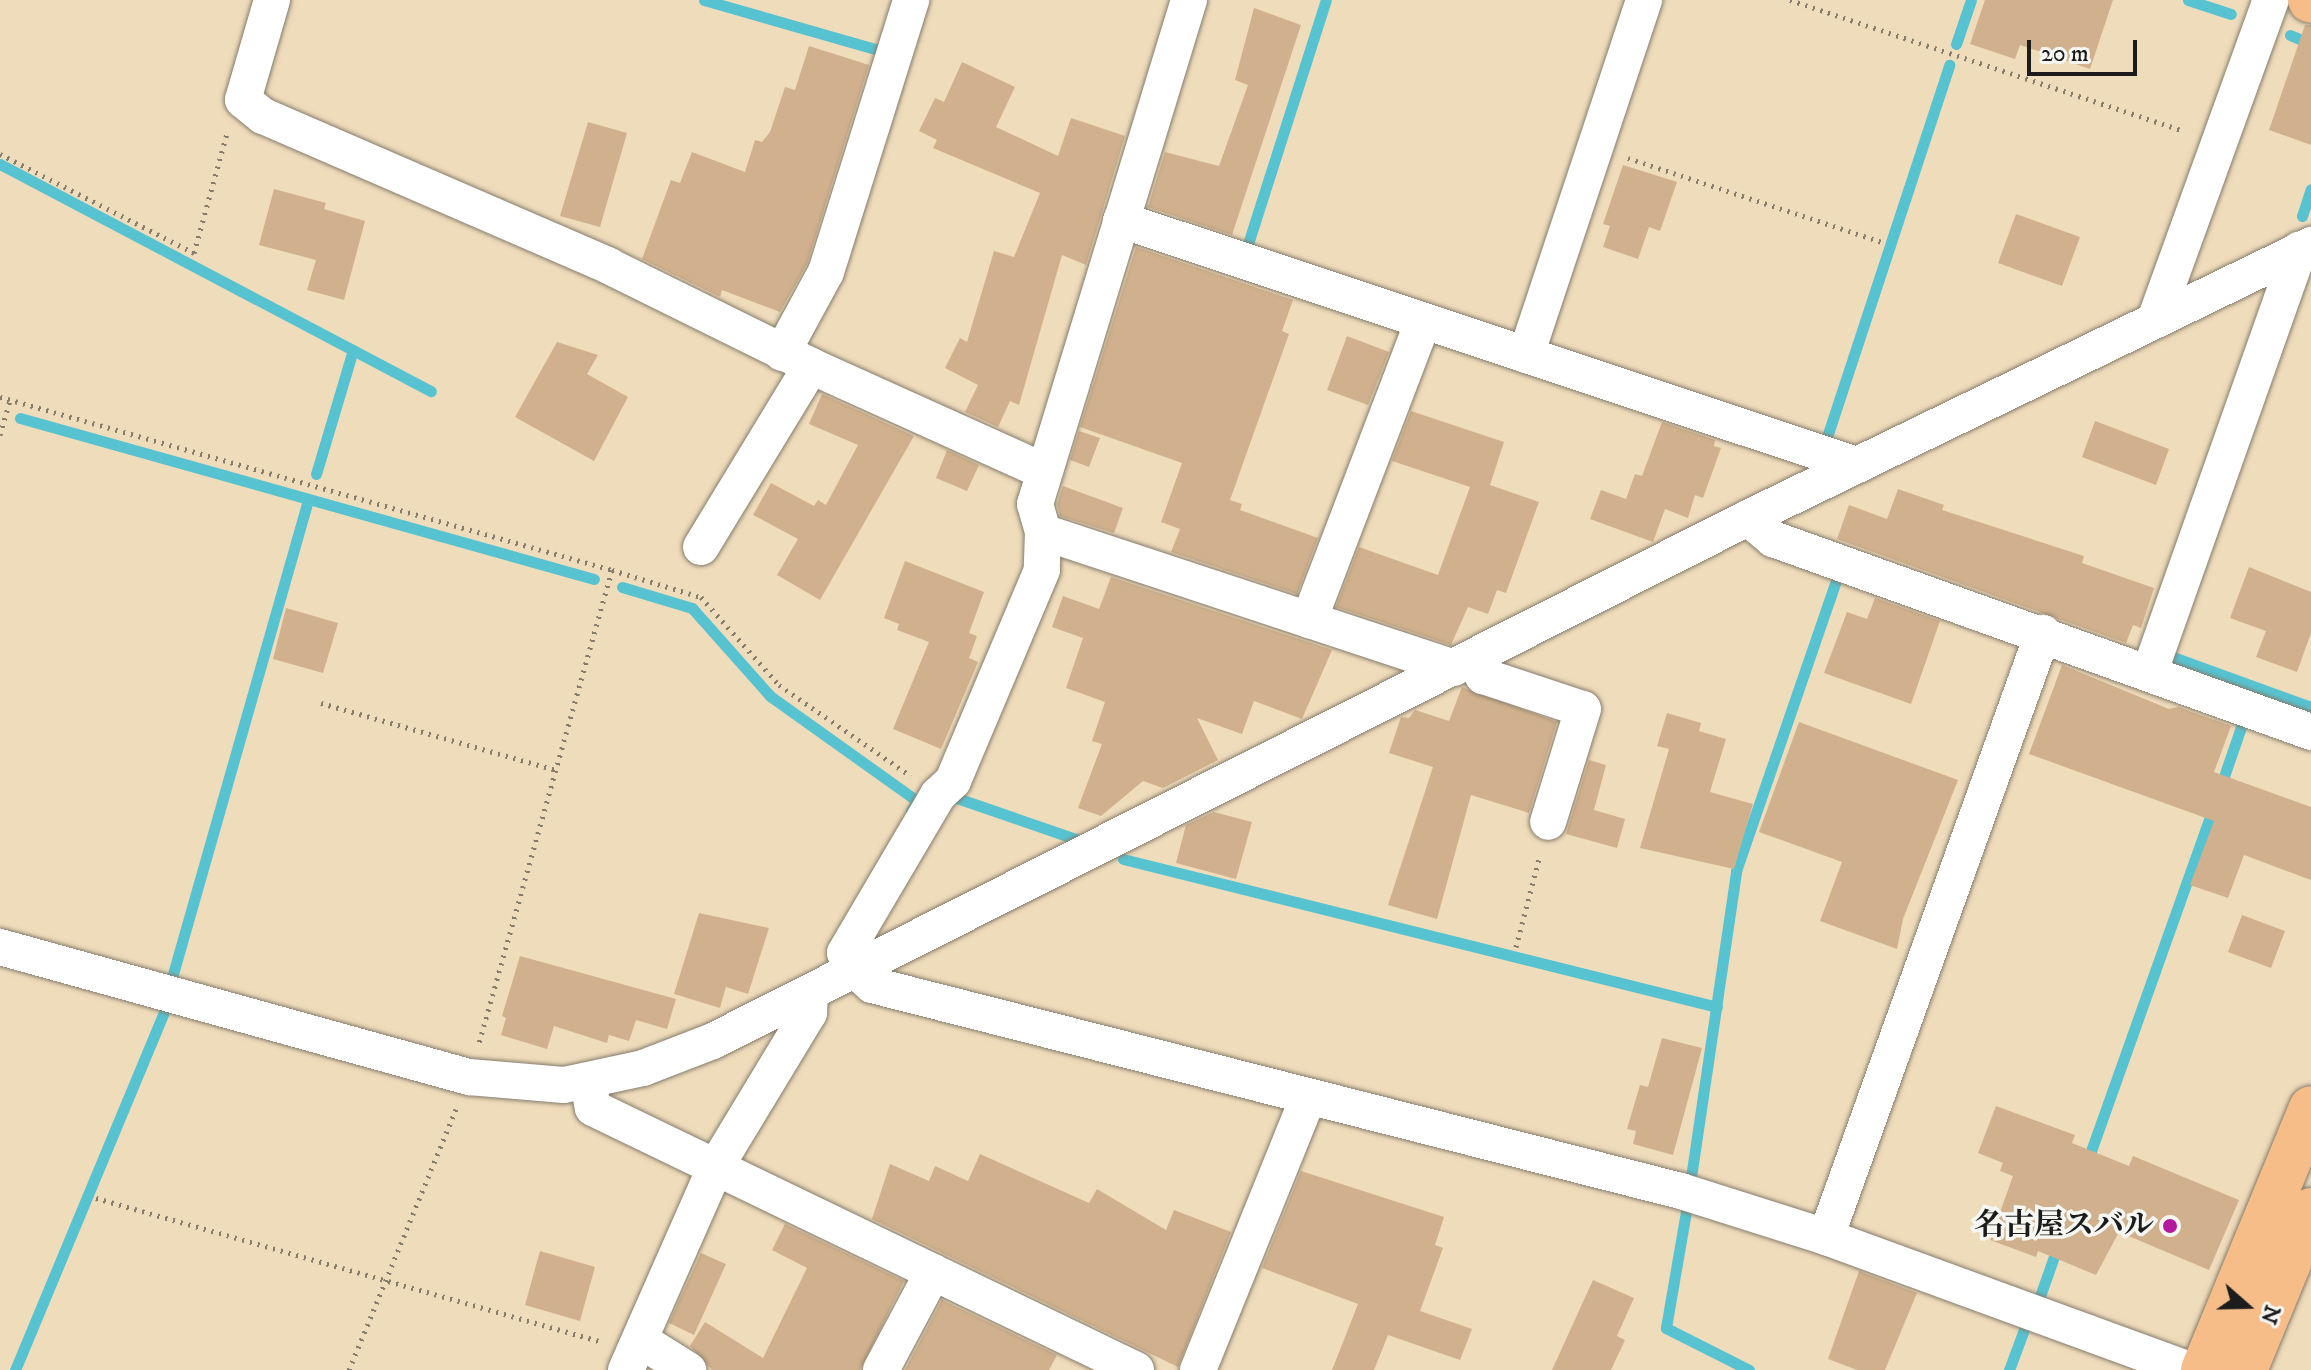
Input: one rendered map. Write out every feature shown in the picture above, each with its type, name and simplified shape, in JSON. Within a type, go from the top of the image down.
[{"type":"main road","points":[[2203,1370],[2311,1108]]},
{"type":"main road","points":[[2245,1370],[2311,1210]]},
{"type":"street","points":[[272,0],[243,100],[263,116],[609,266],[796,359],[1044,471]]},
{"type":"street","points":[[701,547],[796,359],[911,0]]},
{"type":"street","points":[[1189,0],[1035,504],[1043,532],[1042,570],[953,781],[938,795],[845,953],[855,970],[872,985],[1681,1191],[1826,1237],[2190,1370]]},
{"type":"street","points":[[1526,355],[1644,0]]},
{"type":"street","points":[[2155,320],[2271,0]]},
{"type":"street","points":[[1121,220],[1857,465]]},
{"type":"street","points":[[0,947],[469,1077],[564,1085],[643,1068],[713,1041],[1748,518],[2305,248]]},
{"type":"street","points":[[2150,671],[2305,248]]},
{"type":"street","points":[[1309,620],[1423,321]]},
{"type":"street","points":[[1748,518],[1773,539],[2150,671],[2311,732]]},
{"type":"street","points":[[1043,532],[1309,620],[1464,663],[1483,676],[1583,709],[1548,822]]},
{"type":"street","points":[[1826,1237],[2043,633]]},
{"type":"street","points":[[688,1370],[633,1354],[715,1168],[809,1013],[810,993]]},
{"type":"street","points":[[588,1081],[593,1108],[1136,1370]]},
{"type":"street","points":[[1198,1370],[1308,1098]]},
{"type":"street","points":[[881,1370],[933,1272]]},
{"type":"path","points":[[1790,0],[2220,142]]},
{"type":"path","points":[[0,154],[194,253],[231,122],[243,100]]},
{"type":"path","points":[[1595,147],[1885,243]]},
{"type":"path","points":[[0,397],[701,597],[779,685],[938,795]]},
{"type":"path","points":[[0,435],[10,400]]},
{"type":"path","points":[[349,1370],[469,1077],[612,570]]},
{"type":"path","points":[[321,703],[556,770]]},
{"type":"path","points":[[1516,947],[1548,822]]},
{"type":"path","points":[[96,1198],[387,1278],[633,1354]]},
{"type":"building","points":[[1985,0],[2113,0],[2090,69],[2020,45],[2015,59],[1970,44]]},
{"type":"building","points":[[1254,8],[1301,25],[1232,235],[1148,207],[1165,152],[1219,166],[1248,85],[1235,80]]},
{"type":"building","points":[[2305,25],[2311,25],[2311,145],[2269,130]]},
{"type":"building","points":[[809,46],[869,65],[807,264],[780,312],[722,290],[720,297],[642,259],[671,180],[680,183],[692,152],[745,172],[755,140],[762,142],[770,132],[785,87],[795,90]]},
{"type":"building","points":[[962,62],[1015,87],[996,127],[1058,156],[1071,118],[1125,136],[1086,265],[1062,255],[1019,405],[1010,401],[998,427],[965,412],[978,385],[945,368],[960,338],[967,342],[994,251],[1014,257],[1040,193],[933,148],[937,140],[919,131],[935,98],[944,102]]},
{"type":"building","points":[[588,122],[627,133],[600,227],[560,216]]},
{"type":"building","points":[[1623,165],[1677,182],[1660,231],[1649,227],[1638,259],[1603,247],[1610,226],[1603,224]]},
{"type":"building","points":[[274,189],[326,203],[324,209],[365,221],[344,300],[307,290],[316,260],[259,245]]},
{"type":"building","points":[[2016,214],[2080,237],[2062,286],[1998,263]]},
{"type":"building","points":[[1136,247],[1293,300],[1282,331],[1289,334],[1230,500],[1242,504],[1240,510],[1318,538],[1297,594],[1171,552],[1180,529],[1161,522],[1182,463],[1080,427]]},
{"type":"building","points":[[1347,336],[1389,352],[1368,405],[1327,390]]},
{"type":"building","points":[[557,342],[598,355],[587,374],[628,397],[594,461],[515,417]]},
{"type":"building","points":[[822,394],[914,436],[820,600],[777,575],[798,539],[753,515],[771,483],[814,506],[818,500],[826,505],[858,445],[809,424]]},
{"type":"building","points":[[1411,411],[1504,442],[1490,485],[1539,502],[1506,593],[1497,590],[1488,614],[1468,607],[1451,645],[1336,607],[1359,547],[1438,575],[1470,487],[1392,461]]},
{"type":"building","points":[[2095,421],[2169,449],[2156,485],[2082,457]]},
{"type":"building","points":[[1662,422],[1715,440],[1714,446],[1721,448],[1703,498],[1695,495],[1688,518],[1665,509],[1653,542],[1590,519],[1601,490],[1626,499],[1635,474],[1642,476]]},
{"type":"building","points":[[1079,431],[1100,438],[1089,467],[1070,460]]},
{"type":"building","points":[[947,450],[979,465],[967,491],[936,478]]},
{"type":"building","points":[[1063,486],[1123,508],[1114,533],[1060,516],[1057,504]]},
{"type":"building","points":[[1898,489],[1944,505],[1942,510],[2084,556],[2082,563],[2154,588],[2141,628],[2133,625],[2126,643],[1837,539],[1849,505],[1887,519]]},
{"type":"building","points":[[905,561],[984,592],[969,633],[977,636],[969,658],[978,662],[941,749],[893,729],[929,642],[897,630],[899,624],[884,618]]},
{"type":"building","points":[[2249,567],[2311,592],[2311,633],[2297,672],[2256,657],[2266,631],[2230,618]]},
{"type":"building","points":[[1111,577],[1332,650],[1302,719],[1254,701],[1242,734],[1197,718],[1218,760],[1163,788],[1143,781],[1101,816],[1078,808],[1102,744],[1092,741],[1105,702],[1066,688],[1083,638],[1052,627],[1063,596],[1099,609]]},
{"type":"building","points":[[1875,598],[1940,621],[1911,704],[1824,673],[1847,612],[1867,619]]},
{"type":"building","points":[[286,608],[338,623],[323,673],[273,659]]},
{"type":"building","points":[[2062,665],[2169,709],[2178,707],[2231,726],[2214,772],[2311,807],[2311,880],[2244,855],[2228,898],[2190,885],[2214,821],[2029,754]]},
{"type":"building","points":[[1462,687],[1557,722],[1529,813],[1471,795],[1437,919],[1388,905],[1433,767],[1389,753],[1401,717],[1409,718],[1415,710],[1449,721]]},
{"type":"building","points":[[1667,713],[1701,723],[1699,731],[1726,739],[1710,792],[1753,804],[1734,869],[1640,848],[1669,749],[1657,746]]},
{"type":"building","points":[[1799,722],[1958,780],[1903,919],[1897,949],[1820,921],[1842,862],[1759,832]]},
{"type":"building","points":[[1589,760],[1606,765],[1594,810],[1625,819],[1617,848],[1566,834]]},
{"type":"building","points":[[1214,812],[1252,822],[1236,879],[1176,863],[1186,825]]},
{"type":"building","points":[[699,913],[769,928],[748,994],[726,987],[720,1008],[674,994]]},
{"type":"building","points":[[2242,915],[2285,931],[2271,968],[2228,952]]},
{"type":"building","points":[[520,956],[676,999],[667,1029],[636,1020],[629,1041],[609,1035],[607,1043],[554,1026],[547,1049],[501,1035],[506,1018],[502,1016]]},
{"type":"building","points":[[1662,1038],[1702,1048],[1673,1155],[1633,1144],[1636,1131],[1627,1129],[1640,1085],[1648,1087]]},
{"type":"building","points":[[1996,1106],[2075,1135],[2072,1143],[2129,1166],[2133,1156],[2239,1200],[2209,1270],[2119,1232],[2096,1275],[2038,1251],[2036,1257],[1990,1240],[2013,1176],[2000,1171],[2003,1163],[1978,1153]]},
{"type":"building","points":[[980,1154],[1089,1203],[1097,1189],[1166,1230],[1174,1210],[1231,1232],[1178,1367],[872,1219],[890,1164],[929,1181],[935,1166],[968,1181]]},
{"type":"building","points":[[1301,1171],[1444,1217],[1435,1245],[1443,1248],[1420,1311],[1472,1329],[1460,1360],[1388,1335],[1374,1370],[1332,1370],[1358,1304],[1262,1268]]},
{"type":"building","points":[[785,1224],[904,1281],[860,1370],[712,1370],[690,1346],[705,1322],[763,1358],[807,1268],[772,1250]]},
{"type":"building","points":[[540,1251],[595,1267],[580,1321],[525,1305]]},
{"type":"building","points":[[701,1253],[726,1264],[694,1335],[669,1323]]},
{"type":"building","points":[[1859,1271],[1917,1293],[1885,1370],[1857,1370],[1828,1359]]},
{"type":"building","points":[[1593,1280],[1634,1298],[1617,1336],[1625,1340],[1611,1370],[1552,1370]]},
{"type":"building","points":[[942,1300],[1057,1355],[1049,1370],[905,1370]]},
{"type":"waterway","points":[[704,0],[885,52]]},
{"type":"waterway","points":[[1247,247],[1326,0]]},
{"type":"waterway","points":[[1956,44],[1971,0]]},
{"type":"waterway","points":[[2188,0],[2231,14]]},
{"type":"waterway","points":[[2290,35],[2311,44]]},
{"type":"waterway","points":[[1826,440],[1949,65]]},
{"type":"waterway","points":[[0,164],[431,391]]},
{"type":"waterway","points":[[2302,216],[2311,189]]},
{"type":"waterway","points":[[316,474],[353,350]]},
{"type":"waterway","points":[[20,418],[594,579]]},
{"type":"waterway","points":[[173,974],[308,500]]},
{"type":"waterway","points":[[1690,1184],[1736,871],[1835,583]]},
{"type":"waterway","points":[[622,587],[692,608],[770,696],[917,801],[911,811]]},
{"type":"waterway","points":[[2170,656],[2311,707]]},
{"type":"waterway","points":[[2220,788],[2242,724]]},
{"type":"waterway","points":[[948,795],[1076,839]]},
{"type":"waterway","points":[[2086,1165],[2213,808]]},
{"type":"waterway","points":[[1123,859],[1717,1007]]},
{"type":"waterway","points":[[15,1370],[163,1014]]},
{"type":"waterway","points":[[1688,1200],[1666,1328],[1749,1370]]},
{"type":"waterway","points":[[2039,1299],[2058,1245]]},
{"type":"waterway","points":[[2009,1370],[2026,1324]]},
{"type":"place","name":"名古屋スバル","points":[[2170,1226]]}]
